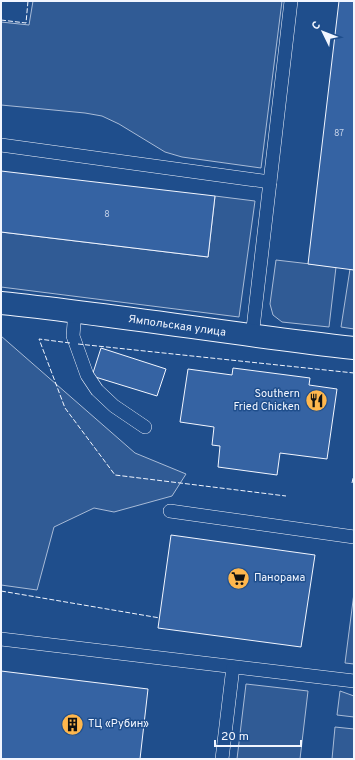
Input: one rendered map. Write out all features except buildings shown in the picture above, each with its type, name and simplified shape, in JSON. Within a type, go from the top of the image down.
[{"type":"street","name":"Ямпольская улица","points":[[1,302],[75,310],[252,336],[354,348]]},
{"type":"lane","points":[[252,336],[291,1]]},
{"type":"lane","points":[[1,144],[270,182]]},
{"type":"lane","points":[[75,310],[73,336],[87,376],[97,390],[114,406],[144,427]]},
{"type":"lane","points":[[170,511],[354,537]]},
{"type":"lane","points":[[1,639],[354,681]]},
{"type":"lane","points":[[222,759],[233,666]]},
{"type":"shaded area","points":[[33,1],[282,1],[261,168],[182,157],[165,152],[119,124],[102,116],[1,105],[1,22],[29,25]]},
{"type":"shaded area","points":[[215,196],[255,201],[239,317],[1,287],[1,232],[208,257]]},
{"type":"shaded area","points":[[276,260],[336,267],[329,327],[282,322],[273,315],[270,304]]},
{"type":"shaded area","points":[[350,269],[354,270],[354,329],[341,327]]},
{"type":"shaded area","points":[[1,336],[135,453],[186,474],[172,496],[114,512],[94,508],[54,527],[37,590],[1,585]]},
{"type":"shaded area","points":[[354,593],[354,664],[345,663]]},
{"type":"shaded area","points":[[246,684],[308,691],[300,759],[237,759]]},
{"type":"shaded area","points":[[340,691],[354,696],[354,717],[337,715]]},
{"type":"shaded area","points":[[335,727],[354,729],[354,759],[332,759]]},
{"type":"fence","points":[[1,20],[26,23],[28,1]]},
{"type":"fence","points":[[70,343],[39,339],[65,408],[115,475],[286,496]]},
{"type":"fence","points":[[78,344],[354,373]]},
{"type":"fence","points":[[352,483],[354,474]]},
{"type":"fence","points":[[1,591],[160,618]]},
{"type":"place","name":"Southern Fried Chicken","points":[[316,400]]},
{"type":"place","name":"Панорама","points":[[238,578]]},
{"type":"place","name":"ТЦ «Рубин»","points":[[73,724]]}]
